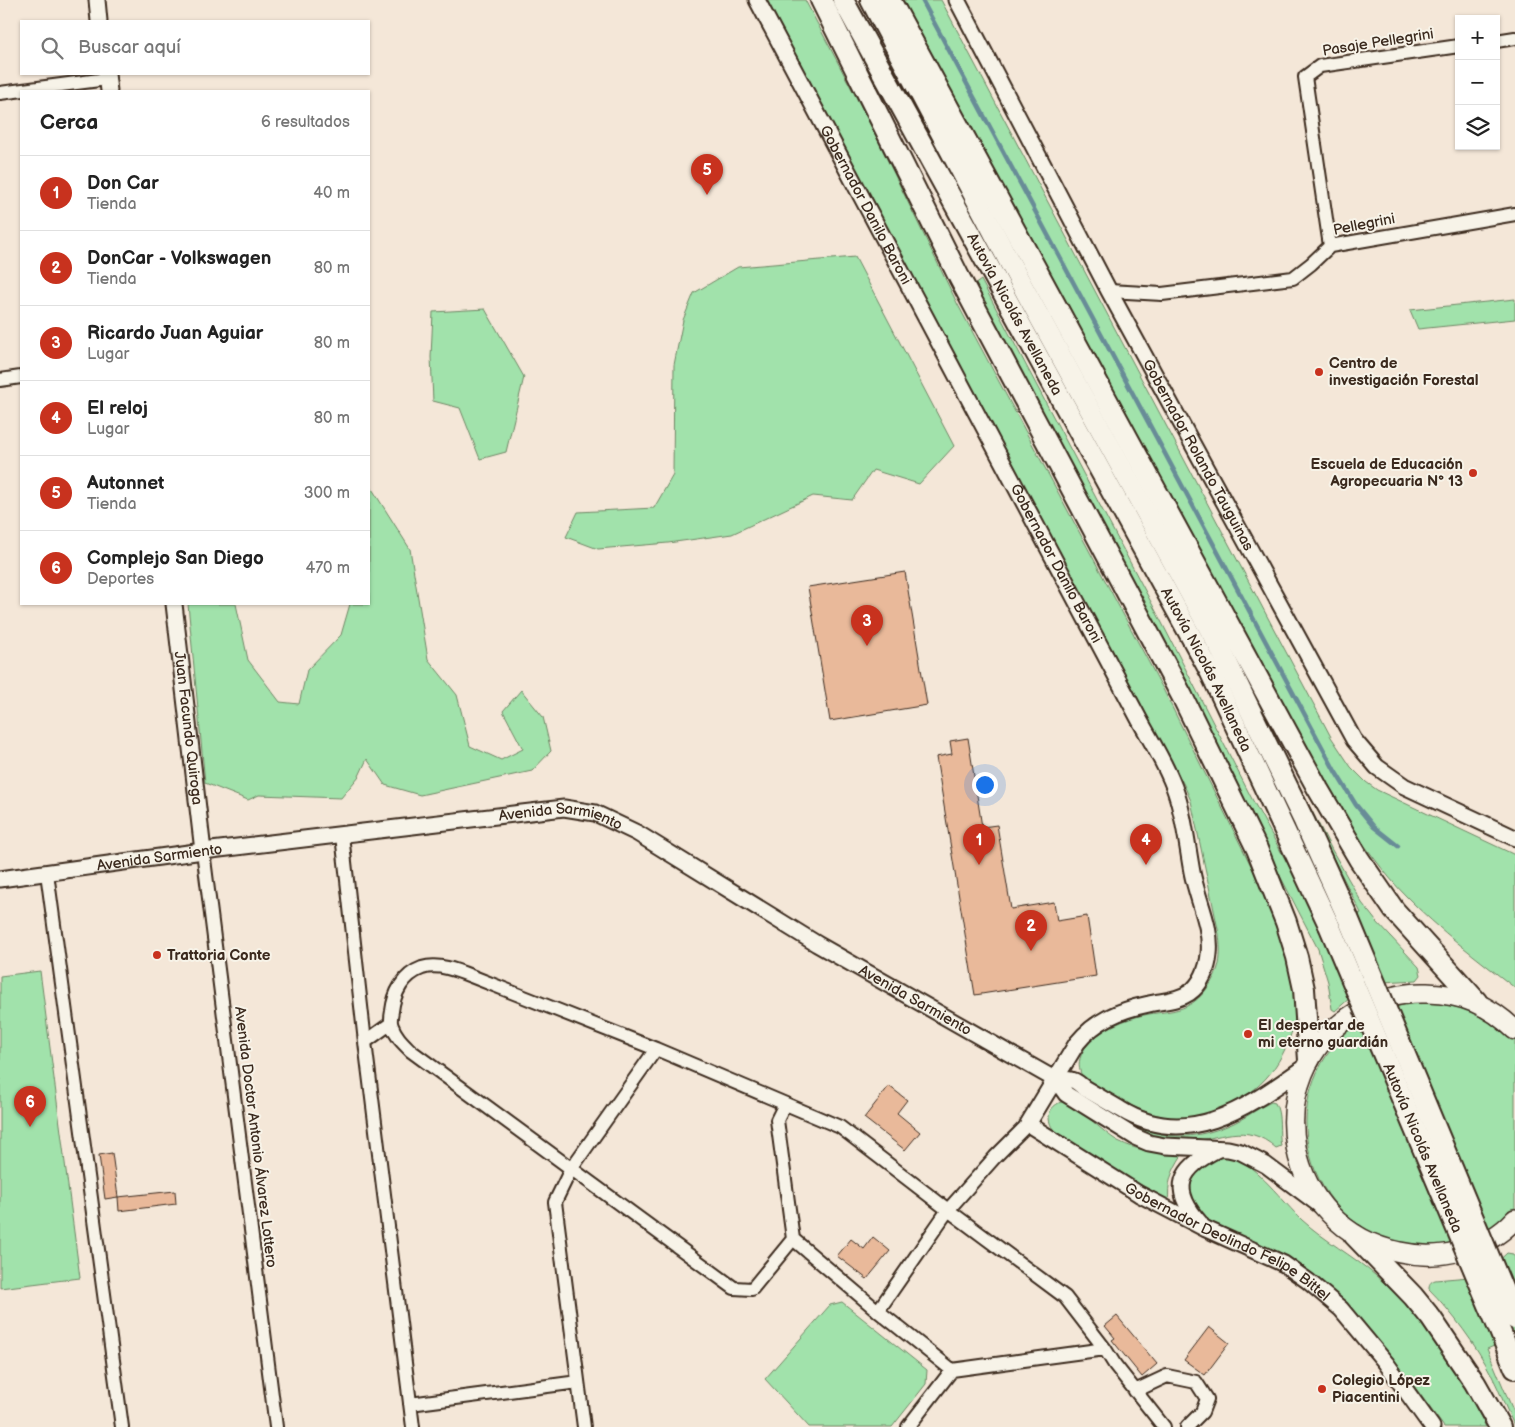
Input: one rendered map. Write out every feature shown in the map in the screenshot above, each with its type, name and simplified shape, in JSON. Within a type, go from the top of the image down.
[{"type":"highway","points":[[821,0],[959,277],[1182,696],[1257,849],[1286,922],[1297,957],[1304,990],[1308,1063]]},
{"type":"highway","name":"Autovía Nicolás Avellaneda","points":[[844,0],[1210,671],[1329,926],[1515,1368]]},
{"type":"highway","name":"Autovía Nicolás Avellaneda","points":[[871,0],[1015,271],[1220,648],[1300,812],[1348,918],[1515,1319]]},
{"type":"highway","points":[[890,0],[1318,789],[1359,860],[1394,910],[1477,1002]]},
{"type":"highway","points":[[1354,1234],[1413,1296],[1431,1318],[1475,1383],[1500,1427]]},
{"type":"main road","points":[[1511,1024],[1477,1002],[1443,994],[1417,992],[1391,997],[1366,1006],[1344,1020],[1324,1038],[1308,1063],[1298,1089],[1293,1114],[1294,1140],[1300,1164],[1309,1187],[1324,1208],[1338,1222],[1354,1234],[1383,1249],[1415,1255],[1448,1254],[1479,1245],[1506,1228],[1515,1219]]},
{"type":"street","points":[[96,0],[100,20]]},
{"type":"street","name":"Gobernador Danilo Baroni","points":[[757,0],[1003,461],[1174,787],[1192,874],[1210,939],[1210,954],[1205,970],[1198,985],[1190,993],[1180,998],[1123,1011],[1103,1019],[1086,1032],[1077,1043],[1056,1080]]},
{"type":"street","name":"Gobernador Rolando Tauguinas","points":[[957,0],[1109,291],[1354,740],[1376,767],[1404,786],[1515,838]]},
{"type":"street","points":[[1500,40],[1515,38]]},
{"type":"street","name":"Pasaje Pellegrini","points":[[1330,246],[1305,77],[1320,66],[1455,47]]},
{"type":"street","points":[[27,90],[108,81]]},
{"type":"street","points":[[0,93],[20,91]]},
{"type":"street","name":"Pellegrini","points":[[1109,291],[1162,294],[1292,278],[1311,264],[1330,246],[1515,214]]},
{"type":"street","points":[[0,380],[20,377]]},
{"type":"street","name":"Juan Facundo Quiroga","points":[[174,605],[203,851]]},
{"type":"street","name":"Avenida Sarmiento","points":[[0,880],[203,851],[564,808],[595,813],[637,833],[817,944],[1056,1080],[1066,1094],[1135,1137],[1149,1143],[1165,1146],[1242,1152],[1254,1157],[1324,1208]]},
{"type":"street","points":[[342,835],[365,1042],[413,1427]]},
{"type":"street","name":"Avenida Doctor Antonio Álvarez Lottero","points":[[203,851],[276,1427]]},
{"type":"street","points":[[47,873],[122,1427]]},
{"type":"street","points":[[793,1239],[752,1289],[734,1288],[411,1051],[397,1037],[390,1024],[397,990],[407,977],[422,968],[444,967],[656,1049],[840,1126],[948,1210],[1065,1297],[1164,1427]]},
{"type":"street","points":[[365,1042],[390,1024]]},
{"type":"street","points":[[584,1427],[555,1202],[571,1169],[656,1049]]},
{"type":"street","name":"Avenida Sarmiento","points":[[1056,1080],[1073,1080],[1126,1113],[1145,1121],[1161,1125],[1179,1126],[1201,1124],[1241,1109],[1308,1063]]},
{"type":"street","points":[[878,1311],[948,1210],[995,1157],[1028,1124],[1056,1080]]},
{"type":"street","points":[[785,1104],[777,1120],[793,1239],[878,1311],[952,1370]]},
{"type":"street","name":"Gobernador Deolindo Felipe Bittel","points":[[1028,1124],[1139,1194],[1206,1229],[1284,1264],[1326,1295],[1341,1309],[1386,1363],[1432,1427]]},
{"type":"street","points":[[1206,1229],[1190,1211],[1184,1199],[1182,1185],[1186,1172],[1195,1162],[1219,1149]]},
{"type":"street","points":[[908,1427],[952,1370],[1105,1349]]},
{"type":"street","points":[[1135,1391],[1167,1376],[1196,1382],[1207,1399],[1202,1412],[1187,1427]]},
{"type":"street","points":[[410,1404],[578,1382]]},
{"type":"green space","points":[[766,0],[805,0],[867,118],[957,303],[1163,689],[1290,945],[1295,968],[1297,1012],[1286,1048],[1270,1074],[1260,1084],[1235,1102],[1208,1114],[1188,1118],[1156,1115],[1123,1101],[1082,1076],[1080,1072],[1079,1062],[1081,1055],[1098,1035],[1114,1025],[1131,1018],[1173,1011],[1193,1003],[1203,994],[1217,970],[1220,956],[1219,934],[1191,801]]},
{"type":"green space","points":[[902,0],[941,0],[1331,737],[1351,767],[1377,790],[1515,855],[1515,988],[1459,944],[1419,909],[1390,878],[1346,821]]},
{"type":"green space","points":[[855,257],[954,446],[919,484],[873,470],[852,500],[813,496],[732,534],[668,543],[598,549],[566,537],[578,512],[654,508],[673,475],[674,365],[683,320],[694,293],[738,267]]},
{"type":"green space","points":[[981,280],[1160,619],[1252,799],[1323,928],[1361,913],[1139,475],[1332,850],[1362,903],[1376,921],[1419,967],[1421,975],[1417,980],[1383,982],[1351,997],[1335,1011],[1332,1009],[1328,982],[1318,949],[974,285]]},
{"type":"green space","points":[[1515,299],[1515,319],[1418,329],[1410,310]]},
{"type":"green space","points":[[485,309],[524,377],[506,452],[480,459],[460,408],[433,401],[431,357],[433,312]]},
{"type":"green space","points":[[370,486],[410,549],[428,659],[457,695],[470,746],[501,760],[523,749],[503,711],[521,690],[543,717],[551,751],[532,771],[420,795],[385,785],[367,759],[359,776],[341,798],[259,795],[248,800],[205,783],[188,605],[236,605],[248,660],[280,702],[299,704],[307,670],[341,635],[350,605],[370,605]]},
{"type":"green space","points":[[40,971],[80,1278],[0,1288],[0,976]]},
{"type":"green space","points":[[1411,1003],[1440,1004],[1468,1010],[1493,1022],[1515,1041],[1515,1209],[1480,1233],[1440,1245],[1411,1244],[1374,1233],[1345,1214],[1323,1187],[1310,1156],[1306,1122],[1311,1088],[1326,1056],[1359,1023],[1380,1012]]},
{"type":"green space","points":[[1083,1095],[1137,1126],[1172,1136],[1191,1136],[1211,1131],[1234,1123],[1271,1102],[1275,1103],[1279,1118],[1281,1146],[1276,1148],[1265,1140],[1243,1133],[1185,1142],[1172,1142],[1155,1138],[1133,1130],[1107,1114]]},
{"type":"green space","points":[[1061,1102],[1074,1107],[1118,1141],[1149,1151],[1182,1155],[1171,1178],[1169,1203],[1056,1133],[1050,1124],[1049,1116],[1052,1108]]},
{"type":"green space","points":[[1221,1155],[1232,1156],[1251,1168],[1302,1220],[1366,1268],[1393,1291],[1438,1345],[1486,1427],[1444,1427],[1406,1375],[1332,1290],[1291,1260],[1211,1222],[1201,1212],[1193,1199],[1190,1185],[1191,1178],[1199,1166]]},
{"type":"green space","points":[[1507,1253],[1513,1254],[1515,1258],[1515,1337],[1487,1349],[1515,1415],[1515,1427],[1485,1363],[1455,1318],[1429,1289],[1430,1283],[1435,1280],[1469,1277],[1493,1266]]},
{"type":"green space","points":[[842,1302],[927,1370],[926,1384],[892,1427],[809,1427],[765,1379],[830,1305]]},
{"type":"building","points":[[905,572],[927,705],[830,721],[808,587]]},
{"type":"building","points":[[968,738],[982,827],[997,825],[1011,909],[1054,902],[1057,921],[1087,916],[1096,976],[975,995],[936,757],[952,754],[950,741]]},
{"type":"building","points":[[889,1086],[907,1100],[897,1113],[920,1132],[905,1150],[864,1118]]},
{"type":"building","points":[[112,1153],[118,1197],[105,1199],[99,1155]]},
{"type":"building","points":[[175,1191],[176,1204],[119,1211],[118,1197]]},
{"type":"building","points":[[873,1237],[890,1251],[867,1279],[837,1256],[851,1239],[864,1249]]},
{"type":"building","points":[[1117,1316],[1157,1364],[1142,1377],[1112,1340],[1115,1338],[1105,1326]]},
{"type":"building","points":[[1209,1327],[1229,1343],[1205,1375],[1184,1360]]},
{"type":"waterway","points":[[922,0],[1335,771],[1356,805],[1374,827],[1398,846]]},
{"type":"place","name":"Autonnet","points":[[707,195]]},
{"type":"place","name":"Centro de investigación Forestal","points":[[1319,372]]},
{"type":"place","name":"Escuela de Educación Agropecuaria N° 13","points":[[1473,473]]},
{"type":"place","name":"Ricardo Juan Aguiar","points":[[867,646]]},
{"type":"place","name":"Don Car","points":[[979,865]]},
{"type":"place","name":"El reloj","points":[[1146,865]]},
{"type":"place","name":"DonCar - Volkswagen","points":[[1031,951]]},
{"type":"place","name":"Trattoria Conte","points":[[157,955]]},
{"type":"place","name":"El despertar de mi eterno guardián","points":[[1248,1034]]},
{"type":"place","name":"Complejo San Diego","points":[[30,1127]]},
{"type":"place","name":"Colegio López Piacentini","points":[[1322,1389]]}]
